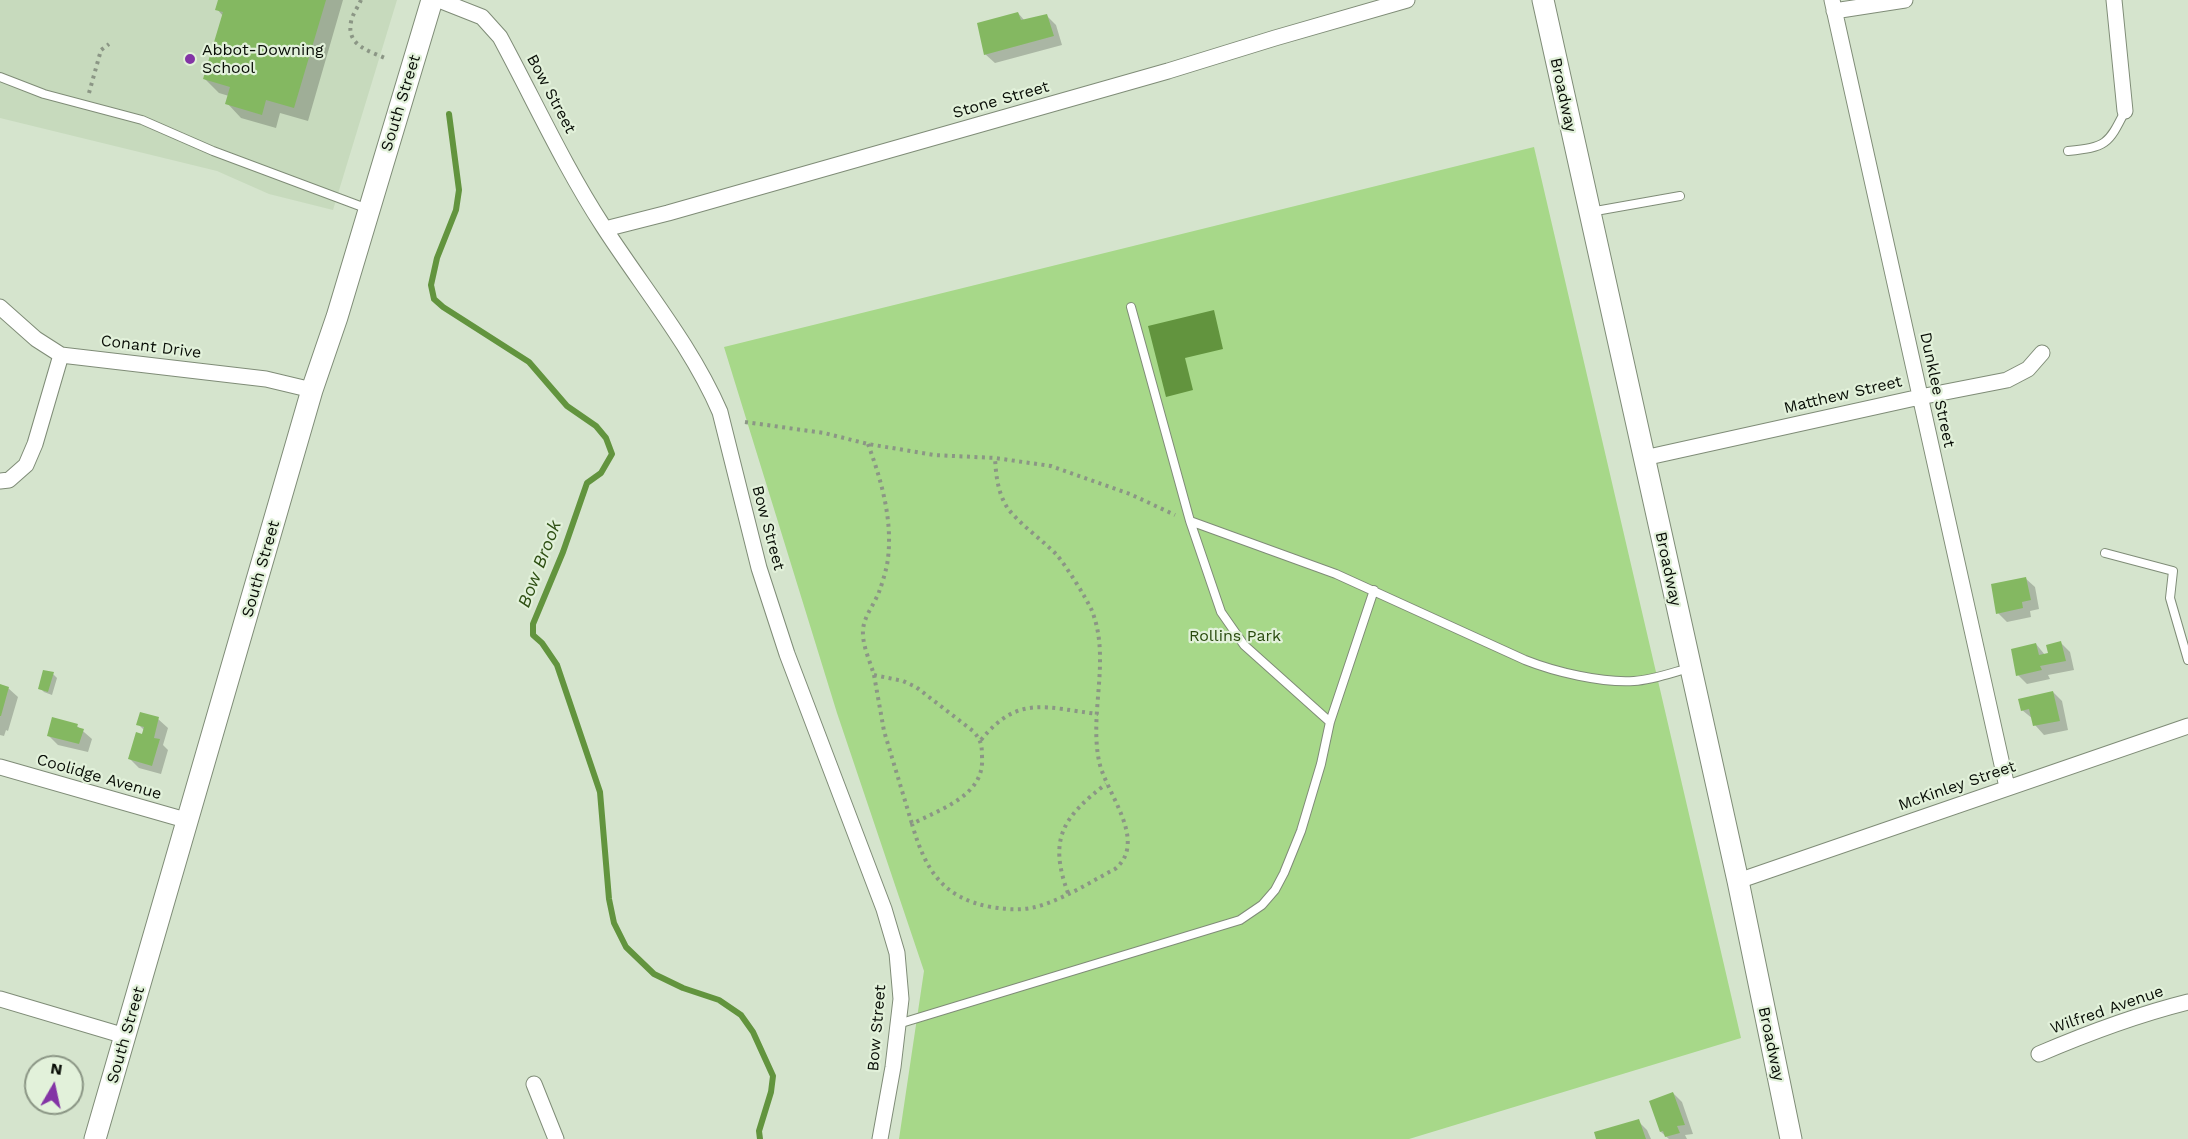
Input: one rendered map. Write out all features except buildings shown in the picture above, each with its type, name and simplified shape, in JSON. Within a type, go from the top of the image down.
[{"type":"main road","name":"South Street","points":[[95,1139],[312,390],[432,0]]},
{"type":"main road","name":"Broadway","points":[[1543,0],[1737,880],[1785,1137]]},
{"type":"street","name":"Bow Street","points":[[439,0],[482,17],[500,37],[586,199],[688,352],[711,391],[720,412],[759,568],[787,654],[884,909],[897,953],[901,999],[893,1067],[880,1139]]},
{"type":"street","name":"Stone Street","points":[[605,229],[680,210],[1168,71],[1407,0]]},
{"type":"street","points":[[1833,5],[1905,0]]},
{"type":"street","points":[[2114,0],[2125,111]]},
{"type":"street","name":"Dunklee Street","points":[[1833,5],[2007,787]]},
{"type":"street","name":"Conant Drive","points":[[0,307],[36,339],[61,355],[266,379],[312,390]]},
{"type":"street","name":"Matthew Street","points":[[1644,458],[2007,380],[2028,369],[2042,353]]},
{"type":"street","points":[[0,481],[9,480],[26,465],[35,444],[61,355]]},
{"type":"street","name":"McKinley Street","points":[[1737,880],[2188,726]]},
{"type":"street","name":"Coolidge Avenue","points":[[0,767],[189,821]]},
{"type":"street","points":[[0,999],[125,1036]]},
{"type":"street","name":"Wilfred Avenue","points":[[2038,1054],[2145,1012],[2188,1002]]},
{"type":"street","points":[[534,1084],[556,1139]]},
{"type":"lane","points":[[0,77],[44,94],[142,120],[213,151],[369,209]]},
{"type":"lane","points":[[2068,151],[2094,148],[2107,142],[2125,111]]},
{"type":"lane","points":[[1589,212],[1680,196]]},
{"type":"lane","points":[[1131,307],[1190,521],[1221,612],[1244,645],[1330,722]]},
{"type":"lane","points":[[1190,521],[1336,574],[1550,670],[1618,681],[1636,681],[1690,668]]},
{"type":"lane","points":[[2104,553],[2173,571],[2170,598],[2188,660]]},
{"type":"lane","points":[[898,1024],[1240,920],[1262,905],[1275,890],[1284,873],[1300,831],[1321,764],[1330,722],[1374,590]]},
{"type":"path","points":[[361,0],[351,21],[350,35],[354,44],[387,59]]},
{"type":"path","points":[[85,105],[101,50],[110,44]]},
{"type":"path","points":[[745,422],[825,434],[934,455],[995,458],[1051,466],[1130,494],[1190,521]]},
{"type":"path","points":[[868,444],[884,497],[888,540],[886,568],[879,592],[864,624],[865,645],[874,675],[884,731],[912,824],[924,861],[934,877],[949,890],[964,900],[1014,911],[1047,904],[1115,869],[1126,856],[1126,831],[1122,813],[1106,784],[1097,753],[1100,665],[1097,630],[1092,610],[1058,556],[1009,509],[997,484],[995,458]]},
{"type":"path","points":[[874,675],[903,681],[916,687],[973,731],[981,740],[983,765],[981,776],[975,787],[965,795],[912,824]]},
{"type":"path","points":[[981,740],[1004,717],[1017,710],[1050,708],[1098,714]]},
{"type":"path","points":[[1068,893],[1059,861],[1063,828],[1083,802],[1106,784]]},
{"type":"shaded area","name":"Abbot-Downing School","points":[[0,0],[397,0],[333,210],[269,194],[217,171],[0,118]]},
{"type":"shaded area","points":[[1214,310],[1223,349],[1185,358],[1193,390],[1166,397],[1148,326]]},
{"type":"green space","name":"Rollins Park","points":[[1534,147],[1741,1038],[1409,1139],[899,1139],[924,971],[837,713],[724,347]]},
{"type":"waterway","name":"Bow Brook","points":[[449,114],[459,190],[456,210],[437,258],[431,285],[434,299],[529,362],[567,406],[596,426],[606,438],[612,454],[601,473],[587,483],[563,552],[533,624],[533,635],[542,643],[557,665],[600,792],[609,899],[614,923],[626,947],[654,974],[683,988],[719,1000],[741,1015],[753,1032],[773,1076],[771,1092],[759,1131],[760,1139]]},
{"type":"place","name":"Abbot-Downing School","points":[[190,59]]}]
